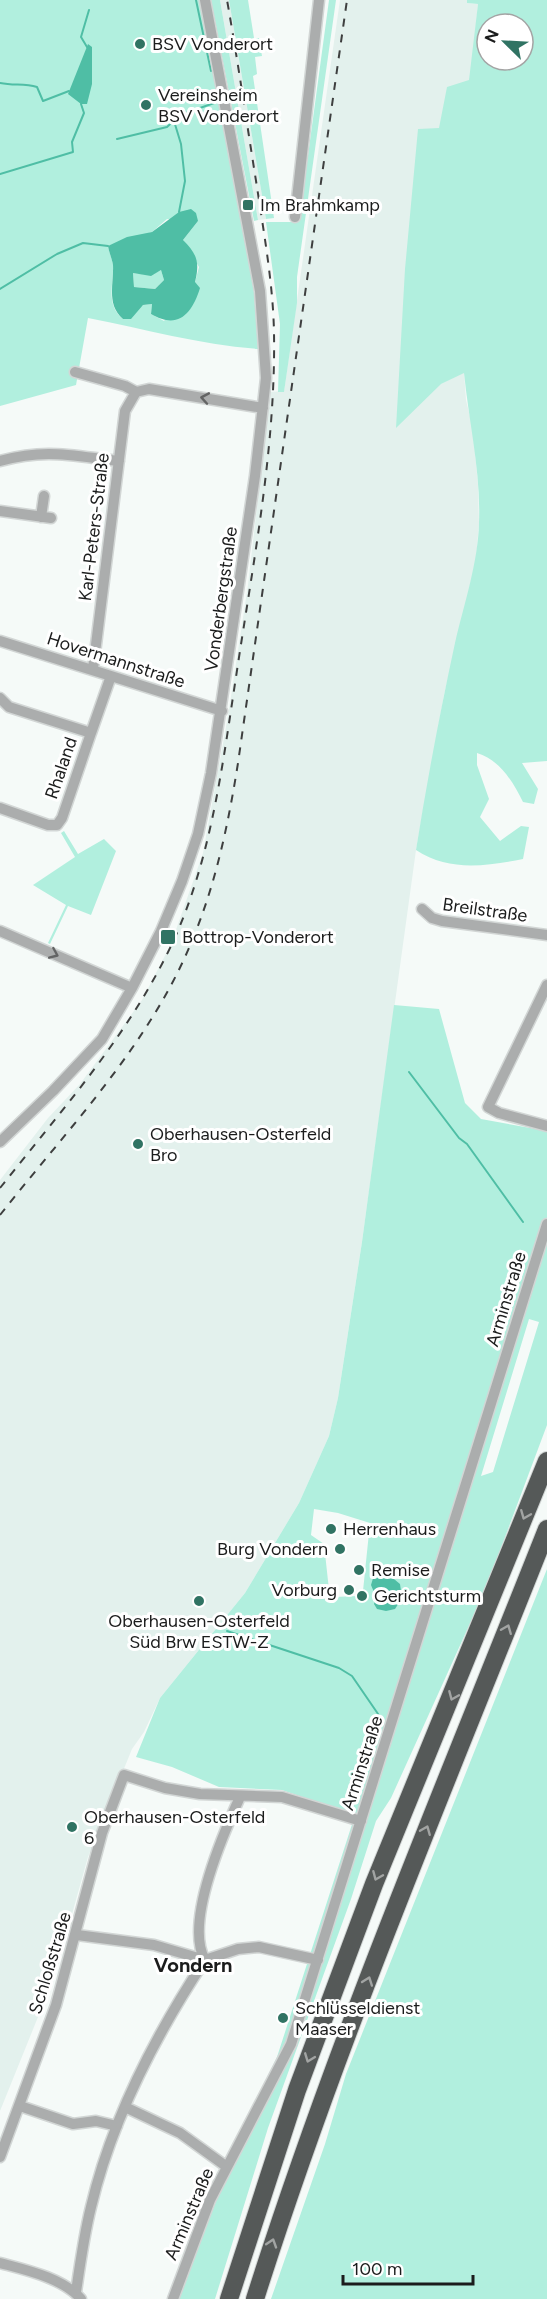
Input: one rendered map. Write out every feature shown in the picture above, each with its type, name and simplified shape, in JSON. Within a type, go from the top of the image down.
[{"type":"highway","points":[[230,2299],[297,2090],[374,1884],[547,1461]]},
{"type":"highway","points":[[255,2299],[282,2215],[400,1894],[547,1529]]},
{"type":"street","name":"Vonderbergstraße","points":[[0,1142],[102,1038],[132,988],[170,912],[198,834],[222,711],[263,408],[265,351],[260,291],[205,0]]},
{"type":"street","points":[[295,217],[313,78],[319,0]]},
{"type":"street","points":[[75,372],[125,386],[136,392],[149,389],[263,408]]},
{"type":"street","name":"Karl-Peters-Straße","points":[[93,669],[125,411],[136,392]]},
{"type":"street","points":[[0,461],[28,453],[45,452],[119,462]]},
{"type":"street","points":[[0,511],[46,517],[44,496]]},
{"type":"street","name":"Hovermannstraße","points":[[0,641],[222,711]]},
{"type":"street","name":"Rhaland","points":[[0,808],[48,825],[57,825],[62,818],[111,676]]},
{"type":"street","name":"Rhaland","points":[[0,698],[9,707],[91,733]]},
{"type":"street","name":"Breilstraße","points":[[422,909],[432,918],[547,935]]},
{"type":"street","points":[[0,931],[132,988]]},
{"type":"street","points":[[547,985],[488,1107],[499,1113],[547,1126]]},
{"type":"street","name":"Arminstraße","points":[[173,2299],[210,2200],[285,2059],[362,1821],[547,1224]]},
{"type":"street","name":"Schloßstraße","points":[[0,2157],[56,2005],[77,1935],[102,1833],[124,1775],[183,1791],[240,1797]]},
{"type":"street","points":[[205,1960],[200,1948],[205,1891],[216,1852],[240,1797],[282,1797],[362,1821]]},
{"type":"street","points":[[77,1935],[154,1945],[205,1960],[238,1949],[259,1947],[318,1960]]},
{"type":"street","points":[[0,2263],[40,2275],[78,2296],[91,2207],[117,2126],[155,2039],[205,1960]]},
{"type":"street","points":[[20,2106],[73,2124],[96,2121],[117,2126]]},
{"type":"street","points":[[125,2107],[180,2133],[227,2167]]},
{"type":"shaded area","points":[[0,0],[202,0],[254,292],[258,349],[194,340],[88,318],[76,385],[0,406]],"holes":[[[167,219],[198,221],[183,240],[199,267],[195,282],[164,321],[151,314],[152,304],[143,305],[123,319],[117,313],[112,300],[113,265],[108,246],[152,232]]]},
{"type":"shaded area","points":[[211,0],[220,0],[258,220],[254,221]]},
{"type":"shaded area","points":[[220,0],[229,0],[266,219],[258,220]]},
{"type":"shaded area","points":[[229,0],[248,0],[254,38],[259,38],[262,56],[255,57],[257,74],[253,76],[274,218],[266,219]]},
{"type":"shaded area","points":[[329,0],[336,0],[297,277],[297,303],[284,392],[278,392],[280,324],[266,222],[299,222]]},
{"type":"shaded area","points":[[340,0],[467,0],[467,3],[478,4],[477,12],[475,12],[475,35],[441,384],[464,372],[466,400],[473,429],[478,485],[479,523],[476,560],[444,695],[416,850],[338,1398],[329,1436],[299,1503],[245,1593],[160,1698],[144,1732],[132,1749],[88,1857],[55,1975],[0,2111],[0,1180],[48,1118],[80,1084],[142,1000],[171,944],[203,853],[228,716],[248,585],[270,392],[284,391]]},
{"type":"shaded area","points":[[467,0],[547,0],[547,761],[522,763],[538,789],[534,804],[523,802],[499,766],[477,753],[477,765],[489,799],[480,817],[500,841],[521,826],[529,827],[523,859],[495,864],[468,865],[441,862],[416,850],[439,721],[478,538],[478,485],[464,373],[441,384],[396,428],[405,269],[418,129],[439,128],[447,87],[469,80],[475,29],[475,72],[535,72],[535,12],[477,12],[478,4],[467,3]]},
{"type":"shaded area","points":[[88,44],[92,47],[92,84],[87,104],[81,104],[68,94]]},
{"type":"shaded area","points":[[191,209],[196,213],[198,221],[183,240],[194,254],[197,264],[195,282],[200,288],[193,305],[183,317],[176,320],[161,319],[151,314],[152,304],[143,305],[131,319],[123,319],[114,307],[113,265],[108,246],[127,237],[152,232],[179,212]],"holes":[[[161,270],[164,280],[155,289],[134,287],[133,273],[151,276]]]},
{"type":"shaded area","points":[[161,270],[164,280],[155,289],[134,287],[133,273],[151,275]]},
{"type":"shaded area","points":[[64,831],[78,854],[104,839],[116,851],[91,915],[68,906],[50,944],[48,943],[66,905],[33,885],[75,857],[61,833]]},
{"type":"shaded area","points":[[394,1005],[439,1009],[465,1103],[481,1119],[547,1131],[547,1425],[486,1588],[391,1798],[376,1821],[351,1899],[268,2128],[215,2299],[178,2299],[252,2109],[277,2057],[355,1815],[282,1790],[219,1787],[172,1767],[136,1757],[160,1698],[245,1593],[299,1503],[329,1436],[338,1398]],"holes":[[[529,1319],[539,1322],[493,1472],[481,1476]],[[314,1509],[338,1513],[370,1523],[363,1591],[368,1594],[367,1600],[360,1601],[358,1596],[334,1597],[327,1600],[325,1598],[329,1590],[324,1544],[311,1535]]]},
{"type":"shaded area","points":[[377,1565],[400,1584],[402,1598],[395,1609],[386,1611],[377,1609],[374,1604],[376,1597],[371,1585]]},
{"type":"shaded area","points":[[547,1569],[547,2299],[271,2299],[325,2144],[346,2074]]},
{"type":"waterway","points":[[196,0],[211,71]]},
{"type":"waterway","points":[[87,47],[81,37],[89,10]]},
{"type":"waterway","points":[[0,83],[37,87],[43,101],[69,91]]},
{"type":"waterway","points":[[117,139],[167,127],[180,115],[217,102]]},
{"type":"waterway","points":[[0,174],[73,152],[72,142],[84,113],[81,104]]},
{"type":"waterway","points":[[174,121],[181,144],[185,181],[179,212]]},
{"type":"waterway","points":[[0,289],[57,254],[83,243],[108,246]]},
{"type":"waterway","points":[[409,1072],[459,1138],[467,1144],[523,1222]]},
{"type":"waterway","points":[[227,1631],[339,1668],[352,1676],[387,1727]]},
{"type":"railway","points":[[0,1188],[92,1072],[135,1011],[154,979],[185,914],[196,881],[220,780],[262,505],[274,375],[270,277],[227,0]]},
{"type":"railway","points":[[0,1215],[104,1087],[151,1020],[189,948],[213,880],[230,810],[238,763],[347,0]]},
{"type":"place","name":"BSV Vonderort","points":[[140,44]]},
{"type":"place","name":"Vereinsheim BSV Vonderort","points":[[146,105]]},
{"type":"place","name":"Im Brahmkamp","points":[[248,205]]},
{"type":"place","name":"Bottrop-Vonderort","points":[[168,937]]},
{"type":"place","name":"Oberhausen-Osterfeld Bro","points":[[138,1144]]},
{"type":"place","name":"Herrenhaus","points":[[331,1529]]},
{"type":"place","name":"Burg Vondern","points":[[340,1549]]},
{"type":"place","name":"Remise","points":[[359,1570]]},
{"type":"place","name":"Vorburg","points":[[349,1590]]},
{"type":"place","name":"Gerichtsturm","points":[[362,1596]]},
{"type":"place","name":"Oberhausen-Osterfeld Süd Brw ESTW-Z","points":[[199,1601]]},
{"type":"place","name":"Oberhausen-Osterfeld 6","points":[[72,1827]]},
{"type":"place","name":"Schlüsseldienst Maaser","points":[[283,2018]]},
{"type":"district","name":"Vondern","points":[[193,1965]]}]
